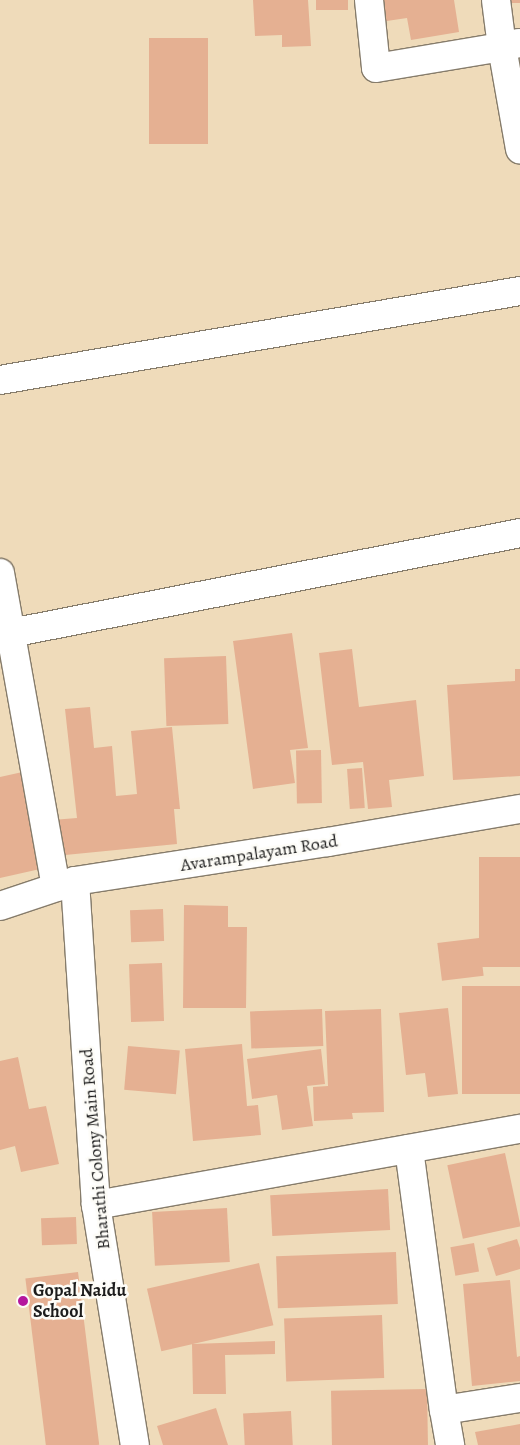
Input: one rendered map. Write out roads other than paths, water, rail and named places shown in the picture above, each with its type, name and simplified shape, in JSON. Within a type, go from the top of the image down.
[{"type":"street","points":[[369,0],[376,68],[511,45]]},
{"type":"street","points":[[496,0],[511,45],[520,149]]},
{"type":"street","points":[[0,380],[520,291]]},
{"type":"street","points":[[11,634],[520,533]]},
{"type":"street","name":"Bharathi Colony Main Road","points":[[0,573],[11,634],[66,884],[96,1205],[135,1445]]},
{"type":"street","name":"Avarampalayam Road","points":[[0,906],[66,884],[520,809]]},
{"type":"street","points":[[96,1205],[520,1129]]},
{"type":"street","points":[[409,1149],[450,1445]]},
{"type":"street","points":[[444,1410],[520,1398]]},
{"type":"place","name":"Gopal Naidu School","points":[[23,1301]]}]
